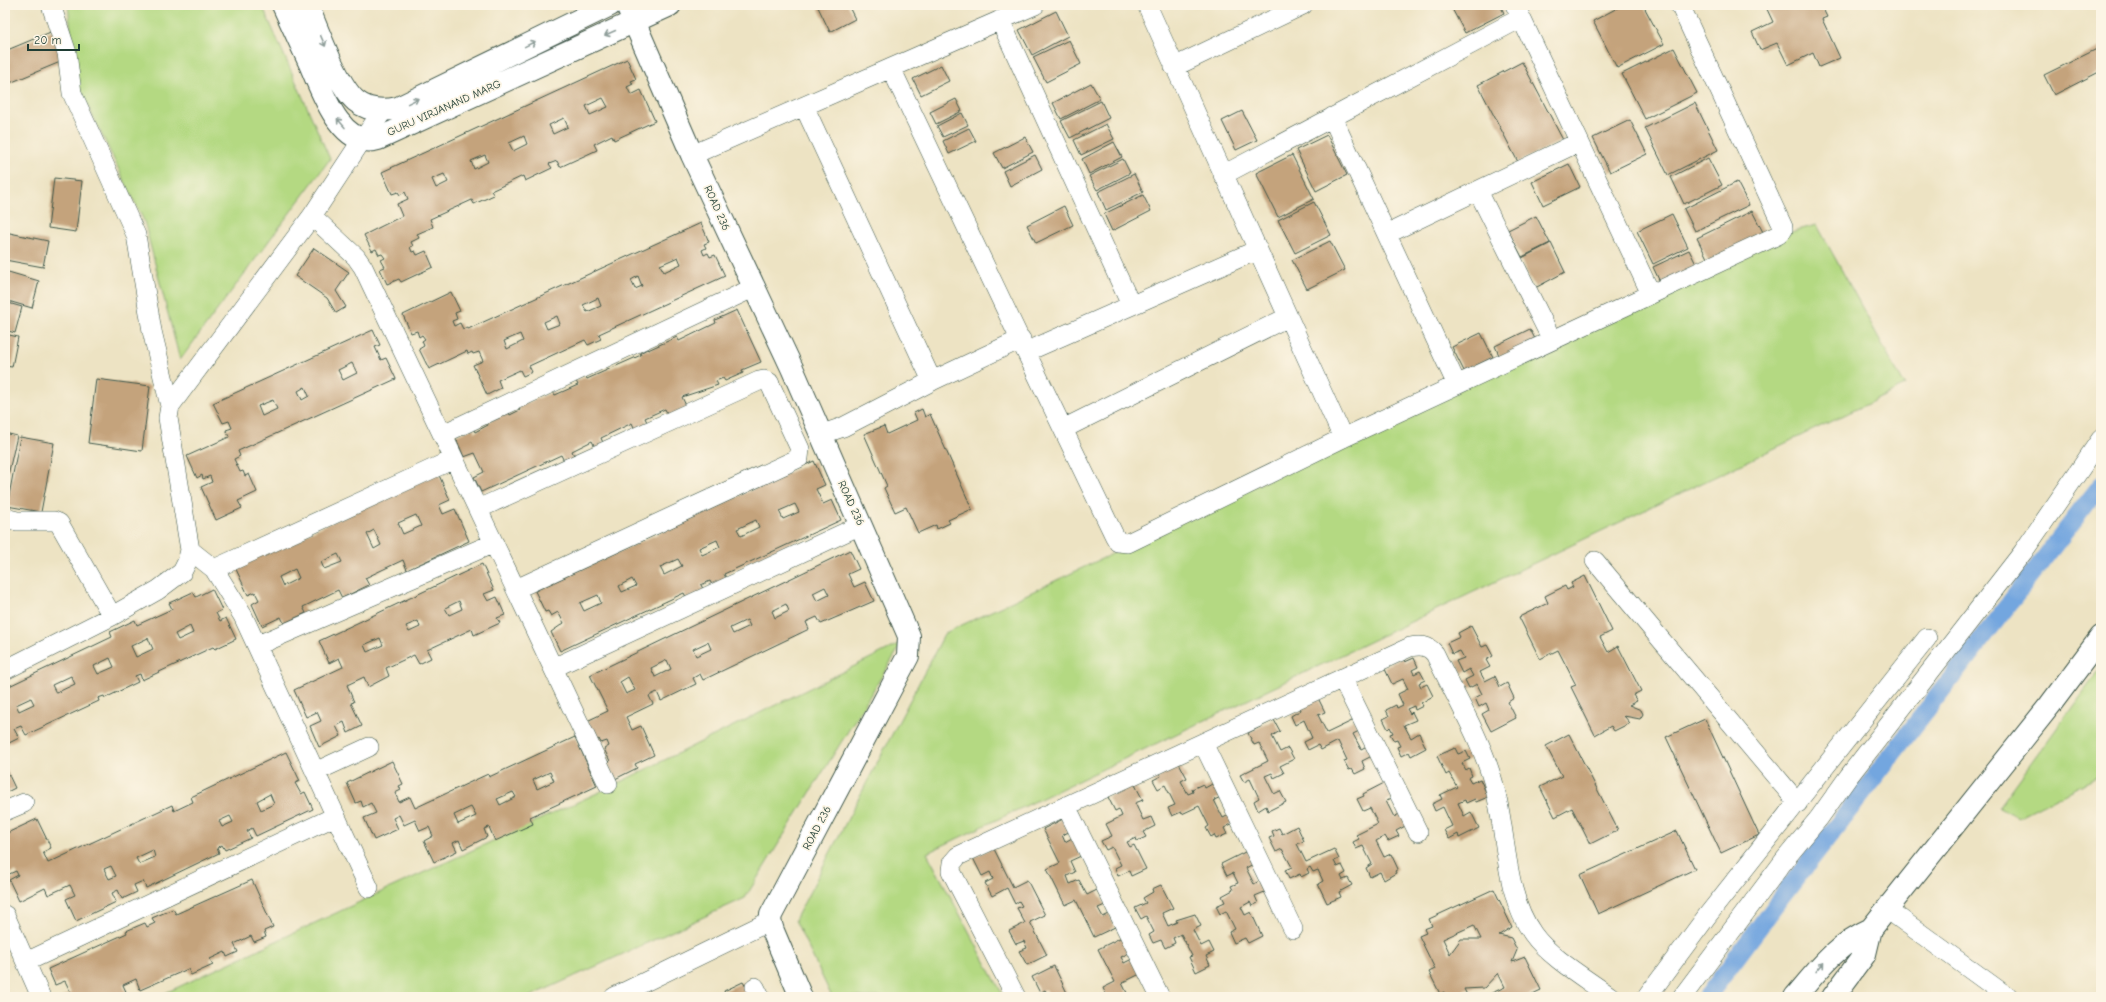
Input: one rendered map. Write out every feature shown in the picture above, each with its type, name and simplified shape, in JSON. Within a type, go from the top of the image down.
[{"type":"street","points":[[5,670],[112,616],[175,578],[182,572],[187,562],[190,550],[168,418],[170,406],[152,331],[134,230],[72,93],[67,53],[51,5]]},
{"type":"street","points":[[283,5],[330,107],[345,129],[362,140]]},
{"type":"street","name":"GURU VIRJANAND MARG","points":[[307,5],[342,82],[351,95],[357,102],[383,111],[398,108],[610,5]]},
{"type":"street","name":"GURU VIRJANAND MARG","points":[[362,140],[367,141],[378,138],[631,13],[670,5]]},
{"type":"street","points":[[692,155],[1035,5]]},
{"type":"street","points":[[1147,5],[1343,438]]},
{"type":"street","points":[[1174,67],[1303,5]]},
{"type":"street","points":[[891,68],[1114,535],[1118,542],[1123,543],[1135,540],[1343,438],[1778,235],[1783,230],[1680,5]]},
{"type":"street","points":[[1223,175],[1332,118],[1518,12],[1651,294]]},
{"type":"street","name":"ROAD 236","points":[[631,13],[692,155],[753,288],[792,368],[820,435],[907,627],[909,636],[909,650],[774,910],[770,921]]},
{"type":"street","points":[[1000,20],[1131,305]]},
{"type":"street","points":[[804,106],[932,381]]},
{"type":"street","points":[[170,406],[312,216],[383,111]]},
{"type":"street","points":[[1332,118],[1456,385]]},
{"type":"street","points":[[1386,234],[1579,142]]},
{"type":"street","points":[[1478,191],[1552,340]]},
{"type":"street","points":[[312,216],[356,258],[363,267],[608,784]]},
{"type":"street","points":[[820,435],[843,427],[932,381],[1131,305],[1257,250]]},
{"type":"street","points":[[443,434],[753,288]]},
{"type":"street","points":[[1063,429],[1288,317]]},
{"type":"street","points":[[478,509],[759,381],[769,382],[800,449],[798,458],[516,589]]},
{"type":"street","points":[[1682,997],[1786,858],[1820,818],[1849,776],[2023,552],[2101,439]]},
{"type":"street","points":[[214,569],[454,459]]},
{"type":"street","points":[[5,518],[18,520],[54,521],[59,523],[112,616]]},
{"type":"street","points":[[553,668],[861,525]]},
{"type":"street","points":[[258,645],[494,543]]},
{"type":"street","points":[[190,550],[214,569],[226,586],[258,645],[370,888]]},
{"type":"street","points":[[1595,561],[1798,803]]},
{"type":"street","points":[[1795,997],[1827,959],[1841,946],[1871,929],[2050,706],[2101,637]]},
{"type":"street","points":[[1647,997],[1707,916],[1798,803],[1927,638]]},
{"type":"street","points":[[1016,997],[950,866],[958,856],[1410,647],[1422,646],[1432,650],[1487,761],[1499,805],[1516,902],[1524,919],[1541,945],[1611,997]]},
{"type":"street","points":[[1342,678],[1418,832]]},
{"type":"street","points":[[1203,743],[1293,929]]},
{"type":"street","points":[[316,772],[369,747]]},
{"type":"street","points":[[5,811],[24,803]]},
{"type":"street","points":[[1066,806],[1160,997]]},
{"type":"street","points":[[26,962],[336,816]]},
{"type":"street","points":[[1887,909],[2008,997]]},
{"type":"street","points":[[5,915],[41,997]]},
{"type":"street","points":[[614,997],[770,921],[801,997]]},
{"type":"street","points":[[1833,997],[1865,954],[1871,929]]},
{"type":"green space","points":[[68,5],[262,5],[330,159],[180,360],[144,221],[77,84]]},
{"type":"green space","points":[[1817,225],[1905,386],[927,853],[1004,997],[832,997],[795,920],[945,633],[1794,231]]},
{"type":"green space","points":[[903,642],[745,898],[529,997],[157,997],[606,789]]},
{"type":"green space","points":[[2101,668],[2101,775],[2018,817],[1999,807]]},
{"type":"building","points":[[817,5],[848,5],[855,19],[830,32]]},
{"type":"building","points":[[1450,5],[1500,5],[1504,13],[1465,33]]},
{"type":"building","points":[[1623,5],[1643,5],[1664,44],[1617,68],[1593,21]]},
{"type":"building","points":[[1765,5],[1808,5],[1810,8],[1821,5],[1827,17],[1822,19],[1840,58],[1819,67],[1813,53],[1788,65],[1777,43],[1760,50],[1752,32],[1773,22]]},
{"type":"building","points":[[1056,11],[1068,36],[1032,55],[1019,30]]},
{"type":"building","points":[[53,31],[65,60],[5,85],[5,51]]},
{"type":"building","points":[[1069,40],[1081,64],[1046,82],[1033,57]]},
{"type":"building","points":[[2101,47],[2101,71],[2054,95],[2044,75]]},
{"type":"building","points":[[1674,48],[1697,93],[1645,119],[1622,74]]},
{"type":"building","points":[[627,59],[636,79],[631,81],[633,84],[627,87],[631,95],[641,90],[655,121],[614,140],[612,135],[594,144],[597,150],[560,167],[557,161],[549,164],[552,168],[525,181],[523,176],[491,191],[494,195],[474,204],[472,200],[430,219],[433,227],[417,234],[419,238],[411,242],[413,246],[410,247],[412,252],[415,251],[417,255],[426,251],[433,267],[401,282],[399,279],[387,284],[380,269],[385,267],[381,260],[385,258],[382,254],[379,255],[376,249],[372,251],[364,235],[402,216],[397,204],[408,199],[405,192],[400,195],[398,192],[392,194],[382,172]],"holes":[[[603,98],[608,107],[590,115],[586,106]],[[564,118],[568,127],[553,134],[549,125]],[[524,136],[527,144],[513,151],[509,143]],[[485,155],[488,162],[474,169],[471,161]],[[444,174],[448,182],[436,188],[432,179]]]},
{"type":"building","points":[[1522,62],[1563,140],[1518,162],[1478,85]]},
{"type":"building","points":[[941,65],[949,81],[921,95],[913,79]]},
{"type":"building","points":[[1091,83],[1100,99],[1061,119],[1053,103]]},
{"type":"building","points":[[956,99],[962,111],[936,124],[930,112]]},
{"type":"building","points":[[1101,101],[1109,118],[1070,138],[1061,121]]},
{"type":"building","points":[[1695,103],[1718,150],[1668,175],[1645,128]]},
{"type":"building","points":[[1242,111],[1257,140],[1236,150],[1222,121]]},
{"type":"building","points":[[962,113],[968,125],[943,137],[937,126]]},
{"type":"building","points":[[1630,120],[1647,154],[1610,172],[1593,138]]},
{"type":"building","points":[[1106,124],[1114,139],[1081,155],[1074,140]]},
{"type":"building","points":[[969,128],[976,141],[949,154],[943,141]]},
{"type":"building","points":[[1327,135],[1347,175],[1316,191],[1296,150]]},
{"type":"building","points":[[1025,137],[1033,152],[1002,168],[994,153]]},
{"type":"building","points":[[1114,142],[1122,157],[1089,174],[1082,159]]},
{"type":"building","points":[[1035,155],[1042,169],[1010,186],[1003,171]]},
{"type":"building","points":[[1292,155],[1314,199],[1278,217],[1256,173]]},
{"type":"building","points":[[1708,158],[1722,185],[1684,204],[1671,177]]},
{"type":"building","points":[[1123,159],[1130,173],[1097,190],[1089,176]]},
{"type":"building","points":[[1569,164],[1580,187],[1543,205],[1532,182]]},
{"type":"building","points":[[1134,174],[1143,192],[1106,210],[1098,192]]},
{"type":"building","points":[[54,178],[82,181],[76,232],[48,228]]},
{"type":"building","points":[[1737,182],[1749,205],[1695,231],[1684,209]]},
{"type":"building","points":[[1143,195],[1151,211],[1112,231],[1104,214]]},
{"type":"building","points":[[1314,202],[1331,235],[1295,253],[1278,220]]},
{"type":"building","points":[[1064,206],[1073,225],[1036,243],[1027,225]]},
{"type":"building","points":[[1752,211],[1764,234],[1709,262],[1697,238]]},
{"type":"building","points":[[1672,214],[1688,247],[1653,264],[1637,231]]},
{"type":"building","points":[[1536,216],[1550,243],[1522,257],[1508,230]]},
{"type":"building","points":[[701,223],[709,242],[704,244],[706,248],[702,250],[704,255],[708,253],[710,257],[715,255],[725,276],[599,334],[601,339],[588,345],[585,340],[529,366],[532,372],[523,376],[520,370],[498,380],[501,388],[487,395],[473,365],[483,361],[479,352],[473,354],[472,352],[468,354],[467,351],[429,369],[419,349],[424,346],[422,341],[425,339],[422,335],[419,337],[417,331],[411,333],[403,315],[451,292],[460,311],[455,313],[457,319],[452,321],[454,326],[460,323],[463,329],[467,327],[468,329]],"holes":[[[678,257],[681,264],[664,272],[660,265]],[[638,276],[642,286],[635,289],[631,280]],[[598,298],[601,306],[587,312],[583,305]],[[557,316],[560,324],[547,329],[544,322]],[[520,334],[523,341],[507,349],[504,341]]]},
{"type":"building","points":[[5,232],[48,241],[43,267],[5,260]]},
{"type":"building","points":[[1330,241],[1345,270],[1307,289],[1292,260]]},
{"type":"building","points":[[1551,243],[1565,272],[1535,288],[1520,259]]},
{"type":"building","points":[[314,248],[349,272],[336,291],[346,307],[336,313],[327,298],[295,276]]},
{"type":"building","points":[[1689,250],[1697,266],[1661,284],[1653,267]]},
{"type":"building","points":[[5,271],[39,281],[32,308],[5,300]]},
{"type":"building","points":[[5,302],[22,307],[15,333],[5,330]]},
{"type":"building","points":[[737,310],[761,362],[742,370],[743,373],[725,381],[723,378],[716,381],[718,385],[682,397],[687,408],[669,417],[665,409],[645,418],[650,428],[637,434],[632,423],[601,438],[604,445],[596,449],[592,441],[572,451],[575,458],[565,463],[561,455],[481,492],[474,477],[484,472],[475,453],[464,457],[455,436],[473,428],[475,432],[488,425],[487,422],[509,412],[510,415],[520,410],[518,407],[553,392],[555,395],[578,385],[576,381],[586,377],[587,379],[641,355],[640,353],[647,349],[648,350],[677,337],[679,341],[716,323],[715,320]]},
{"type":"building","points":[[1530,329],[1537,343],[1501,360],[1495,346]]},
{"type":"building","points":[[373,330],[380,345],[375,347],[381,360],[386,358],[396,379],[238,451],[240,456],[234,459],[240,472],[243,471],[245,476],[249,474],[257,492],[238,501],[242,508],[216,520],[201,487],[212,482],[210,476],[203,479],[202,475],[197,478],[187,456],[229,437],[226,430],[232,428],[229,421],[223,423],[213,403]],"holes":[[[352,363],[357,373],[343,380],[338,370]],[[305,387],[309,396],[302,400],[298,391]],[[273,400],[277,409],[262,416],[258,406]]]},
{"type":"building","points":[[1481,333],[1493,357],[1464,371],[1452,347]]},
{"type":"building","points":[[5,334],[18,337],[12,367],[5,366]]},
{"type":"building","points":[[96,379],[150,386],[142,451],[88,443]]},
{"type":"building","points":[[922,409],[925,417],[930,414],[972,509],[948,520],[950,523],[937,529],[936,525],[918,533],[906,507],[895,512],[884,488],[887,486],[864,434],[884,426],[887,434],[917,420],[914,413]]},
{"type":"building","points":[[5,433],[17,436],[6,484],[5,484]]},
{"type":"building","points":[[20,437],[54,443],[41,512],[7,506]]},
{"type":"building","points":[[814,461],[825,485],[816,489],[823,504],[832,500],[841,520],[724,574],[727,580],[713,587],[710,581],[701,585],[704,591],[687,599],[684,593],[560,651],[551,632],[564,623],[558,612],[551,616],[548,611],[545,612],[535,591]],"holes":[[[795,504],[799,512],[783,519],[779,511]],[[756,520],[759,527],[741,536],[737,529]],[[717,540],[720,547],[702,555],[699,548]],[[678,559],[682,566],[664,575],[660,567]],[[632,579],[636,586],[622,592],[619,586]],[[598,595],[601,603],[584,611],[580,603]]]},
{"type":"building","points":[[438,473],[450,500],[439,505],[443,514],[455,509],[469,541],[407,570],[403,560],[365,578],[369,585],[342,598],[338,590],[303,607],[306,613],[284,623],[281,617],[262,626],[252,604],[259,600],[255,592],[248,595],[235,567]],"holes":[[[416,515],[421,526],[403,534],[398,523]],[[374,530],[381,545],[374,549],[367,534]],[[338,554],[342,562],[324,569],[321,562]],[[295,569],[299,578],[283,586],[279,577]]]},
{"type":"building","points":[[850,550],[859,569],[848,574],[854,587],[865,582],[874,601],[821,624],[817,617],[806,622],[809,629],[703,680],[700,674],[693,678],[696,684],[661,701],[657,692],[649,696],[653,704],[626,717],[632,730],[641,726],[654,755],[635,764],[637,768],[615,779],[607,762],[610,761],[604,749],[609,746],[607,741],[601,743],[599,739],[596,741],[587,721],[608,711],[590,675]],"holes":[[[825,587],[829,595],[817,601],[813,593]],[[786,604],[789,611],[775,618],[772,611]],[[747,620],[750,626],[733,634],[730,628]],[[708,642],[711,649],[696,656],[693,649]],[[667,660],[671,669],[655,677],[651,668]],[[628,677],[635,690],[626,694],[620,682]]]},
{"type":"building","points":[[482,564],[494,590],[484,594],[488,601],[497,597],[505,615],[497,618],[500,623],[474,635],[472,629],[427,650],[431,658],[419,664],[414,655],[386,668],[389,676],[368,687],[364,677],[347,685],[354,702],[351,703],[362,726],[348,733],[344,722],[336,726],[341,736],[319,747],[310,726],[321,721],[317,712],[306,717],[294,690],[343,667],[339,658],[329,663],[319,641]],"holes":[[[459,601],[462,609],[449,615],[445,608]],[[418,621],[420,627],[409,632],[406,626]],[[380,638],[383,645],[367,652],[364,645]]]},
{"type":"building","points":[[1585,576],[1612,631],[1600,637],[1608,652],[1618,646],[1641,691],[1633,695],[1637,701],[1629,705],[1641,710],[1643,714],[1640,719],[1624,716],[1630,723],[1614,731],[1611,726],[1595,735],[1571,687],[1576,685],[1558,650],[1540,659],[1519,617],[1548,603],[1545,596],[1565,586],[1567,590],[1573,587],[1571,583]]},
{"type":"building","points":[[212,589],[222,610],[216,613],[220,621],[226,618],[236,639],[215,649],[213,647],[142,680],[140,674],[135,676],[138,682],[105,698],[104,696],[98,698],[99,701],[26,735],[21,726],[14,729],[19,738],[5,745],[5,688],[112,637],[110,632],[135,620],[137,625],[172,609],[169,603],[193,592],[196,597]],"holes":[[[190,626],[193,633],[178,640],[175,634]],[[148,638],[153,649],[136,657],[131,646]],[[110,658],[114,667],[98,674],[94,666]],[[71,676],[75,684],[56,693],[52,685]],[[31,698],[34,704],[19,711],[16,705]]]},
{"type":"building","points":[[1471,626],[1482,647],[1487,645],[1493,656],[1486,660],[1490,667],[1480,672],[1485,681],[1495,676],[1500,687],[1507,683],[1514,698],[1508,702],[1516,718],[1491,731],[1482,714],[1489,710],[1486,703],[1479,707],[1475,698],[1482,694],[1477,684],[1469,688],[1465,680],[1473,676],[1469,669],[1462,673],[1456,661],[1464,658],[1460,651],[1452,654],[1447,643],[1460,637],[1458,633]]},
{"type":"building","points":[[1403,657],[1405,662],[1414,658],[1418,667],[1412,670],[1414,674],[1420,671],[1425,680],[1419,683],[1421,687],[1427,684],[1433,696],[1421,703],[1423,706],[1415,710],[1414,706],[1407,709],[1410,714],[1412,712],[1416,720],[1404,725],[1411,738],[1419,733],[1426,748],[1411,756],[1409,752],[1401,756],[1397,747],[1400,746],[1397,740],[1394,741],[1390,734],[1393,733],[1390,727],[1388,729],[1383,719],[1389,716],[1386,710],[1396,705],[1397,708],[1403,705],[1398,694],[1408,689],[1403,679],[1392,684],[1384,667]]},
{"type":"building","points":[[1318,698],[1325,712],[1318,715],[1327,733],[1354,720],[1359,731],[1353,734],[1361,749],[1367,746],[1372,756],[1362,761],[1365,769],[1355,774],[1352,769],[1349,770],[1344,761],[1347,760],[1338,741],[1321,750],[1318,745],[1308,750],[1304,742],[1312,738],[1304,720],[1295,725],[1291,716],[1301,710],[1299,705]]},
{"type":"building","points":[[1705,719],[1759,835],[1721,853],[1666,737]]},
{"type":"building","points":[[1274,720],[1280,731],[1272,736],[1280,752],[1288,748],[1294,759],[1280,766],[1284,773],[1274,778],[1272,773],[1265,776],[1274,794],[1280,791],[1286,802],[1268,811],[1266,806],[1258,811],[1254,801],[1259,798],[1250,779],[1244,782],[1240,775],[1268,761],[1259,743],[1254,745],[1248,733]]},
{"type":"building","points":[[1569,734],[1618,830],[1590,844],[1572,808],[1555,817],[1540,787],[1562,776],[1546,746]]},
{"type":"building","points":[[575,737],[597,786],[530,817],[533,824],[495,841],[489,827],[484,829],[487,837],[463,849],[459,840],[453,843],[457,851],[434,862],[424,841],[433,836],[429,827],[420,831],[415,820],[404,825],[399,815],[393,818],[398,829],[374,840],[364,818],[376,813],[371,803],[363,807],[361,801],[356,803],[347,783],[392,761],[403,784],[399,786],[401,790],[395,793],[399,802],[410,797],[415,808],[488,774],[489,777]],"holes":[[[550,772],[554,781],[537,789],[533,780]],[[513,792],[516,797],[500,805],[497,799]],[[471,807],[476,816],[458,824],[454,815]]]},
{"type":"building","points":[[1455,748],[1458,754],[1466,751],[1470,759],[1462,763],[1466,770],[1469,768],[1472,776],[1468,778],[1471,783],[1480,779],[1488,797],[1476,802],[1475,799],[1466,803],[1465,800],[1458,803],[1464,816],[1471,812],[1479,828],[1459,838],[1458,834],[1449,839],[1444,830],[1452,826],[1443,807],[1435,811],[1432,804],[1442,799],[1440,795],[1457,787],[1449,773],[1446,775],[1437,756]]},
{"type":"building","points":[[286,752],[300,781],[295,783],[301,794],[305,792],[313,809],[256,836],[252,828],[247,831],[251,838],[225,850],[222,845],[217,848],[219,853],[146,888],[143,881],[134,885],[137,892],[122,899],[118,890],[112,893],[116,902],[76,921],[66,899],[75,895],[70,885],[48,895],[45,888],[19,901],[9,880],[18,875],[16,871],[7,875],[5,871],[5,834],[37,819],[51,848],[43,852],[48,863],[172,805],[174,811],[193,802],[191,797]],"holes":[[[270,794],[274,804],[261,810],[257,801]],[[230,816],[233,822],[222,827],[219,821]],[[153,850],[155,857],[139,864],[136,858]],[[111,866],[116,876],[109,879],[104,869]]]},
{"type":"building","points":[[1178,761],[1187,778],[1181,781],[1188,794],[1193,792],[1192,789],[1203,784],[1205,788],[1214,783],[1221,797],[1214,800],[1223,818],[1231,814],[1235,822],[1224,828],[1227,834],[1216,839],[1214,835],[1211,837],[1206,828],[1209,826],[1199,806],[1182,814],[1181,812],[1172,816],[1168,808],[1175,805],[1165,785],[1158,789],[1153,780],[1161,776],[1158,771]]},
{"type":"building","points":[[5,767],[15,788],[5,793]]},
{"type":"building","points":[[1133,781],[1143,800],[1135,803],[1143,820],[1151,817],[1155,826],[1143,832],[1146,837],[1137,841],[1136,838],[1127,842],[1130,847],[1134,845],[1146,869],[1131,876],[1129,871],[1118,876],[1115,868],[1121,865],[1112,847],[1106,850],[1101,841],[1112,836],[1106,824],[1122,816],[1119,809],[1115,811],[1108,797]]},
{"type":"building","points":[[1386,782],[1393,797],[1386,801],[1394,817],[1401,813],[1407,825],[1396,831],[1399,836],[1388,841],[1385,836],[1376,841],[1384,857],[1391,854],[1398,869],[1395,871],[1396,873],[1384,880],[1380,872],[1370,877],[1366,868],[1372,864],[1363,846],[1356,849],[1353,842],[1359,839],[1356,835],[1378,824],[1370,808],[1363,811],[1357,799],[1364,796],[1363,794]]},
{"type":"building","points":[[1063,819],[1069,832],[1062,835],[1065,842],[1072,838],[1081,856],[1070,861],[1075,872],[1067,876],[1070,884],[1079,880],[1087,895],[1097,890],[1105,905],[1098,908],[1103,917],[1109,914],[1115,927],[1094,937],[1076,900],[1065,905],[1047,869],[1060,863],[1043,829]]},
{"type":"building","points":[[1297,826],[1304,841],[1297,844],[1306,862],[1334,849],[1339,859],[1334,861],[1337,867],[1342,865],[1346,873],[1341,876],[1343,880],[1348,878],[1352,885],[1339,892],[1341,897],[1327,903],[1318,884],[1323,881],[1318,870],[1313,872],[1310,867],[1307,869],[1309,873],[1301,877],[1300,874],[1289,879],[1285,870],[1292,867],[1282,849],[1276,852],[1269,838],[1274,836],[1272,831],[1279,828],[1282,834]]},
{"type":"building","points":[[1677,831],[1695,869],[1598,914],[1580,875]]},
{"type":"building","points":[[993,847],[1013,887],[1027,880],[1045,915],[1030,922],[1047,955],[1027,965],[1019,951],[1027,948],[1024,941],[1016,944],[1009,931],[1025,923],[1017,908],[1022,906],[1019,901],[1015,904],[1007,888],[992,896],[985,883],[993,879],[990,872],[982,876],[973,858]]},
{"type":"building","points":[[1247,851],[1253,864],[1246,868],[1254,884],[1261,880],[1267,891],[1255,896],[1258,903],[1252,906],[1250,902],[1241,907],[1245,915],[1251,912],[1262,936],[1248,943],[1245,938],[1234,943],[1229,932],[1235,929],[1226,911],[1220,914],[1216,906],[1225,902],[1222,896],[1233,890],[1231,886],[1238,883],[1233,873],[1227,876],[1221,864]]},
{"type":"building","points":[[252,880],[273,927],[264,931],[266,937],[254,942],[251,936],[234,944],[238,952],[227,957],[225,952],[210,959],[213,965],[191,975],[188,969],[140,990],[136,979],[123,985],[128,996],[124,997],[62,997],[71,993],[65,981],[55,985],[48,969],[127,933],[126,931],[145,923],[147,927],[155,923],[152,918],[173,909],[176,914]]},
{"type":"building","points":[[1161,885],[1173,908],[1162,913],[1168,926],[1177,922],[1176,920],[1195,914],[1201,926],[1193,930],[1201,946],[1209,942],[1214,952],[1206,956],[1210,965],[1196,972],[1189,957],[1192,956],[1181,934],[1173,938],[1175,943],[1165,948],[1161,940],[1153,943],[1149,935],[1154,932],[1146,916],[1141,919],[1135,908],[1146,903],[1143,898],[1153,892],[1152,889]]},
{"type":"building","points":[[1494,889],[1512,927],[1499,935],[1511,938],[1517,950],[1512,962],[1525,957],[1541,990],[1526,997],[1483,997],[1505,987],[1498,973],[1484,988],[1464,989],[1468,997],[1447,997],[1444,992],[1440,994],[1429,972],[1435,969],[1419,936],[1426,933],[1424,929],[1432,926],[1429,919]],"holes":[[[1474,925],[1481,939],[1461,939],[1450,954],[1443,939]]]},
{"type":"building","points":[[1122,937],[1129,953],[1121,957],[1124,963],[1132,959],[1140,974],[1122,983],[1127,993],[1122,997],[1107,997],[1103,988],[1115,982],[1098,949]]},
{"type":"building","points":[[1054,966],[1069,997],[1046,997],[1048,996],[1045,990],[1040,993],[1032,977]]},
{"type":"building","points":[[743,982],[750,994],[747,997],[720,997],[725,994],[724,991]]},
{"type":"waterway","points":[[1707,997],[1780,899],[2101,485]]}]
